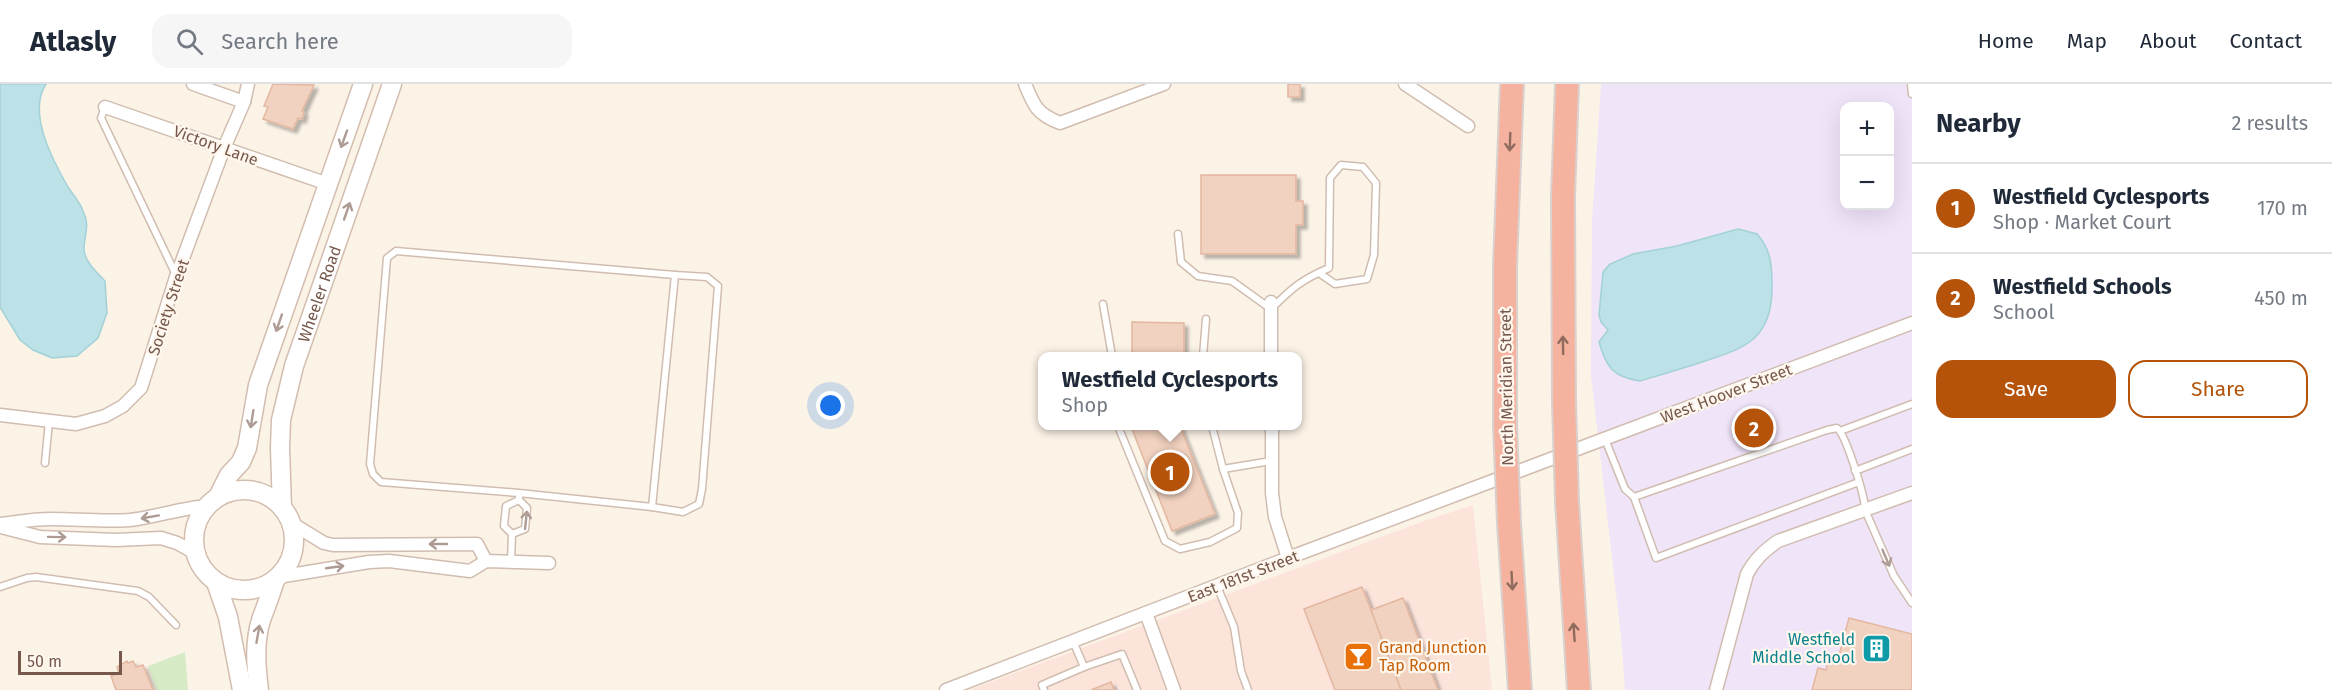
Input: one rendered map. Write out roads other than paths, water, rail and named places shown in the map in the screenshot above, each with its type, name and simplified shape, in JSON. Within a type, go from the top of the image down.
[{"type":"highway","name":"North Meridian Street","points":[[1512,84],[1505,266],[1505,425],[1520,690]]},
{"type":"highway","points":[[1567,84],[1563,208],[1564,403],[1567,501],[1579,690]]},
{"type":"street","points":[[193,84],[244,102]]},
{"type":"street","name":"Society Street","points":[[0,415],[76,424],[105,416],[123,406],[141,388],[176,277],[224,148],[244,102],[248,84]]},
{"type":"street","name":"Wheeler Road","points":[[213,502],[229,475],[241,462],[247,448],[258,384],[363,84]]},
{"type":"street","name":"Wheeler Road","points":[[287,516],[280,448],[281,420],[294,366],[392,84]]},
{"type":"street","points":[[1024,84],[1031,100],[1043,117],[1060,123],[1164,84]]},
{"type":"street","points":[[1405,84],[1468,126]]},
{"type":"street","name":"Victory Lane","points":[[105,107],[328,184]]},
{"type":"street","points":[[1271,306],[1271,352]]},
{"type":"street","name":"West Hoover Street","points":[[1540,463],[1912,323]]},
{"type":"street","points":[[1272,430],[1272,493],[1275,517],[1288,558]]},
{"type":"street","name":"East 181st Street","points":[[946,690],[1540,463]]},
{"type":"street","points":[[0,525],[51,519],[93,521],[138,519],[213,502],[233,491],[251,491],[268,496],[287,516],[324,543],[333,545],[477,544],[486,561]]},
{"type":"street","points":[[1716,690],[1747,574],[1753,562],[1765,550],[1778,542],[1912,493]]},
{"type":"street","points":[[213,502],[196,527],[195,553],[203,570],[216,582],[241,591],[259,588],[276,579],[369,562],[389,561],[470,571],[486,561],[549,563]]},
{"type":"street","points":[[259,690],[256,644],[262,619],[276,579],[287,566],[293,550],[294,532],[287,516]]},
{"type":"street","points":[[0,525],[40,537],[116,540],[160,538],[177,543],[195,553]]},
{"type":"street","points":[[216,582],[228,617],[242,690]]},
{"type":"street","points":[[1146,613],[1172,689]]},
{"type":"lane","points":[[1911,84],[1912,94]]},
{"type":"lane","points":[[105,107],[101,118],[176,277]]},
{"type":"lane","points":[[1178,234],[1181,262],[1198,276],[1232,281],[1271,306],[1295,285],[1319,273],[1329,268],[1330,178],[1341,165],[1363,167],[1376,183],[1374,255],[1367,279],[1335,284],[1319,273]]},
{"type":"lane","points":[[405,250],[707,277],[718,286],[699,504],[684,512],[652,507],[519,497],[381,482],[373,474],[370,464],[387,258],[396,251],[405,250]]},
{"type":"lane","points":[[652,507],[675,275]]},
{"type":"lane","points":[[1103,304],[1111,352]]},
{"type":"lane","points":[[1203,352],[1206,319]]},
{"type":"lane","points":[[1634,497],[1827,430],[1837,428],[1840,430],[1912,404]]},
{"type":"lane","points":[[45,463],[49,421]]},
{"type":"lane","points":[[1120,430],[1165,541],[1180,549],[1210,542],[1237,528],[1238,513],[1213,430]]},
{"type":"lane","points":[[1840,430],[1865,498],[1866,510],[1894,576],[1912,603]]},
{"type":"lane","points":[[1604,439],[1625,489],[1634,497],[1656,558],[1859,482]]},
{"type":"lane","points":[[1855,471],[1912,449]]},
{"type":"lane","points":[[1223,469],[1272,461]]},
{"type":"lane","points":[[512,534],[525,529],[527,508],[519,497]]},
{"type":"lane","points":[[511,561],[512,534],[504,526],[506,506],[519,497]]},
{"type":"lane","points":[[0,587],[36,577],[134,590],[149,597],[176,625]]},
{"type":"lane","points":[[1217,586],[1234,627],[1241,670],[1248,690]]},
{"type":"lane","points":[[1073,641],[1084,667]]},
{"type":"lane","points":[[1044,690],[1042,685],[1122,654],[1137,690]]},
{"type":"water","points":[[0,84],[46,84],[39,109],[44,137],[49,151],[85,216],[87,224],[84,252],[86,257],[105,281],[107,313],[98,338],[77,356],[52,358],[33,350],[20,340],[0,307]]},
{"type":"water","points":[[1738,229],[1757,234],[1768,252],[1771,264],[1771,303],[1768,318],[1754,338],[1732,352],[1640,381],[1623,377],[1612,369],[1599,342],[1608,330],[1601,322],[1599,315],[1603,272],[1610,264],[1633,254],[1677,246]]},
{"type":"place","name":"Westfield Schools","points":[[1754,428]]},
{"type":"place","name":"Westfield Cyclesports","points":[[1170,472]]},
{"type":"place","name":"Westfield Middle School","points":[[1876,648]]},
{"type":"place","name":"Grand Junction Tap Room","points":[[1358,656]]}]
